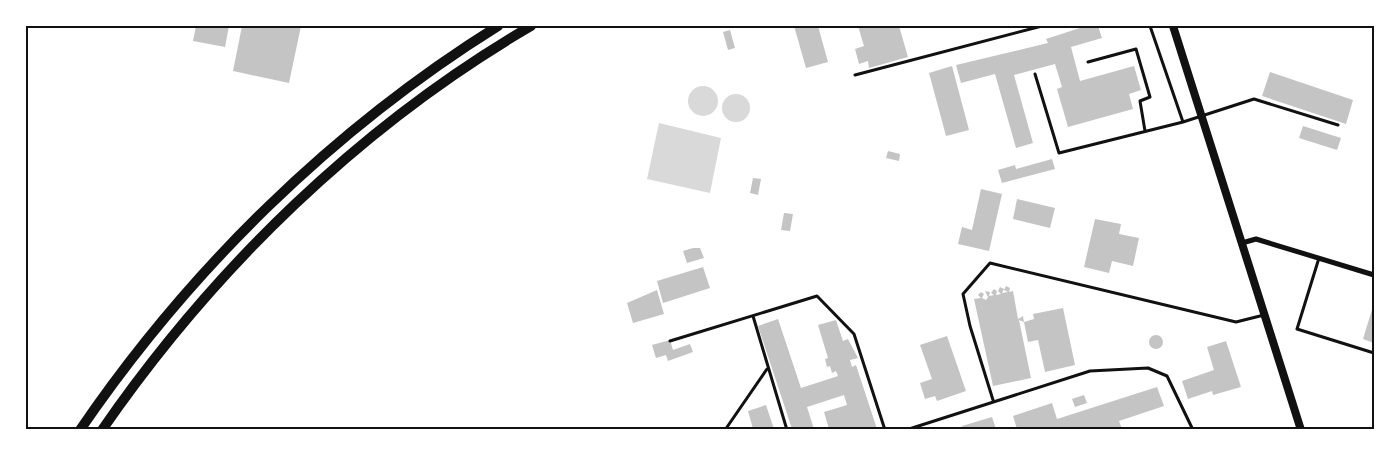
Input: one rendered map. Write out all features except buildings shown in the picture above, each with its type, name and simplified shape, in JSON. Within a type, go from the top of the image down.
[{"type":"highway","points":[[80,429],[138,350],[177,303],[221,254],[288,187],[399,94],[498,26]]},
{"type":"highway","points":[[102,429],[201,302],[257,242],[308,194],[416,103],[531,26]]},
{"type":"main road","points":[[1173,26],[1301,429]]},
{"type":"street","points":[[1242,243],[1256,238],[1374,275]]},
{"type":"lane","points":[[855,75],[1042,26]]},
{"type":"lane","points":[[1150,26],[1183,122]]},
{"type":"lane","points":[[1088,62],[1136,49],[1150,97],[1140,101],[1145,131]]},
{"type":"lane","points":[[1035,74],[1059,153],[1183,122],[1254,99],[1338,126]]},
{"type":"lane","points":[[1319,258],[1297,329],[1374,353]]},
{"type":"lane","points":[[993,400],[970,326],[963,294],[990,263],[1236,322],[1264,315]]},
{"type":"lane","points":[[670,341],[817,296],[854,334],[885,429]]},
{"type":"lane","points":[[753,316],[767,369],[787,429]]},
{"type":"lane","points":[[906,429],[1090,371],[1148,368],[1167,376],[1193,429]]},
{"type":"lane","points":[[725,429],[767,369]]},
{"type":"shaded area","points":[[703,86],[709,87],[717,95],[717,107],[709,115],[703,116],[697,115],[689,107],[688,101],[689,95],[697,87]]},
{"type":"shaded area","points":[[736,94],[746,98],[750,108],[746,118],[736,122],[726,118],[722,108],[726,98]]},
{"type":"shaded area","points":[[659,123],[721,138],[710,193],[647,179]]}]
